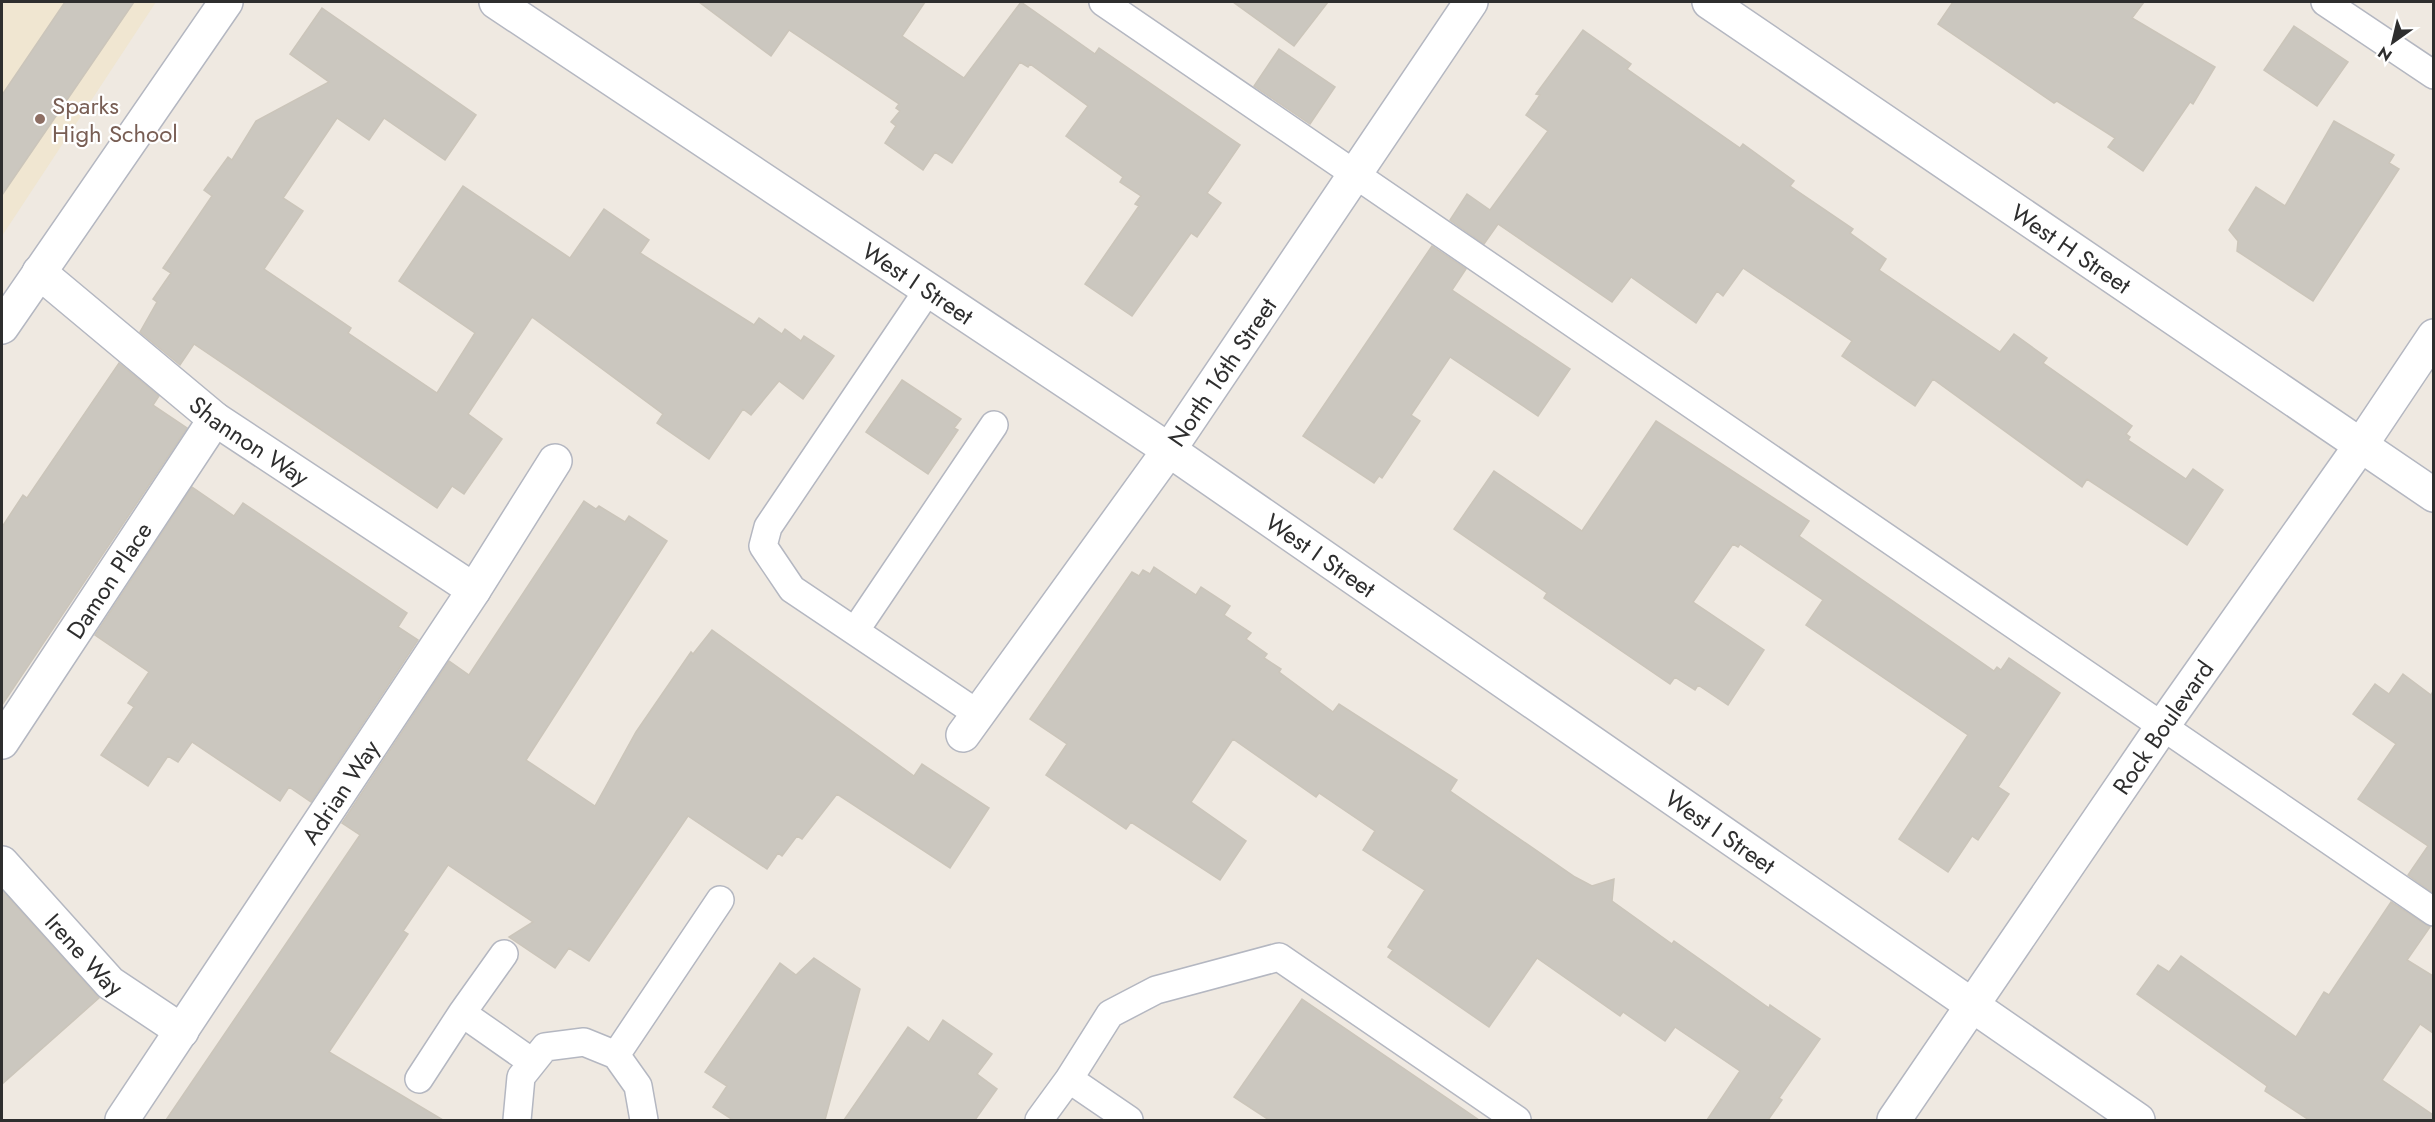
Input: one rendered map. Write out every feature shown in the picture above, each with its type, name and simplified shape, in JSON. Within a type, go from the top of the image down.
[{"type":"street","points":[[2,327],[226,2]]},
{"type":"street","name":"West I Street","points":[[496,2],[1169,450],[2138,1120]]},
{"type":"street","name":"North 16th Street","points":[[970,724],[1169,450],[1471,2]]},
{"type":"street","name":"West H Street","points":[[1709,2],[2433,495]]},
{"type":"street","name":"Shannon Way","points":[[39,272],[215,419],[474,590]]},
{"type":"street","name":"Rock Boulevard","points":[[1894,1120],[2162,727],[2361,445],[2433,336]]},
{"type":"street","name":"Damon Place","points":[[2,742],[215,419]]},
{"type":"street","name":"Adrian Way","points":[[122,1120],[474,590],[555,461]]},
{"type":"street","name":"Irene Way","points":[[2,862],[110,983],[182,1030]]},
{"type":"lane","points":[[1103,2],[2433,912]]},
{"type":"lane","points":[[2325,2],[2433,75]]},
{"type":"lane","points":[[928,290],[768,528],[763,546],[792,589],[855,631],[970,724]]},
{"type":"lane","points":[[855,631],[994,425]]},
{"type":"lane","points":[[616,1055],[720,900]]},
{"type":"lane","points":[[419,1078],[504,954]]},
{"type":"lane","points":[[1039,1120],[1069,1079],[1110,1014],[1156,990],[1279,957],[1517,1120]]},
{"type":"lane","points":[[462,1013],[532,1062]]},
{"type":"lane","points":[[517,1120],[521,1077],[532,1062],[545,1047],[584,1042],[616,1055],[638,1086],[644,1120]]},
{"type":"lane","points":[[1069,1079],[1129,1120]]},
{"type":"shaded area","name":"Sparks High School","points":[[2,2],[156,2],[2,236]]},
{"type":"building","points":[[65,2],[134,2],[2,195],[2,95]]},
{"type":"building","points":[[699,2],[925,2],[902,36],[964,78],[1021,2],[1095,54],[1099,48],[1240,145],[1207,193],[1221,203],[1197,237],[1191,233],[1132,316],[1085,284],[1139,206],[1135,204],[1141,196],[1120,182],[1123,177],[1066,136],[1088,106],[1030,64],[1028,67],[1020,62],[952,163],[935,152],[923,170],[885,143],[896,126],[891,122],[900,111],[896,108],[899,104],[789,30],[771,56]]},
{"type":"building","points":[[1233,2],[1328,2],[1294,46]]},
{"type":"building","points":[[1953,2],[2144,2],[2132,18],[2215,67],[2193,104],[2190,102],[2143,171],[2108,147],[2115,138],[2057,101],[2054,103],[1938,24]]},
{"type":"building","points":[[322,8],[476,115],[445,160],[384,118],[369,140],[337,118],[283,198],[303,211],[264,269],[351,328],[348,333],[437,393],[475,333],[399,281],[463,186],[570,258],[604,209],[649,240],[640,253],[754,325],[759,318],[782,334],[785,329],[801,341],[804,336],[834,356],[803,399],[779,381],[751,415],[743,409],[709,459],[657,423],[663,414],[532,317],[468,414],[502,439],[464,494],[452,486],[437,508],[194,344],[180,365],[140,332],[157,302],[153,299],[171,273],[163,268],[212,196],[204,190],[228,157],[232,160],[256,121],[329,82],[290,54]]},
{"type":"building","points":[[2294,26],[2348,62],[2317,106],[2264,70]]},
{"type":"building","points":[[1583,30],[1631,64],[1627,69],[1740,148],[1743,144],[1794,181],[1790,186],[1853,229],[1850,233],[1886,259],[1879,270],[2000,352],[2014,334],[2047,358],[2043,363],[2132,426],[2126,434],[2130,437],[2128,440],[2186,479],[2193,469],[2223,490],[2187,545],[2087,479],[2082,487],[1933,379],[1915,406],[1842,356],[1852,341],[1743,268],[1723,296],[1717,291],[1696,323],[1631,277],[1612,302],[1498,224],[1484,244],[1450,220],[1467,194],[1490,210],[1548,131],[1526,115],[1540,95],[1536,94]]},
{"type":"building","points":[[1279,49],[1335,87],[1310,124],[1254,86]]},
{"type":"building","points":[[2334,121],[2394,155],[2389,163],[2399,169],[2313,301],[2237,251],[2238,241],[2229,230],[2256,187],[2285,206]]},
{"type":"building","points":[[1432,246],[1466,269],[1452,290],[1570,369],[1538,416],[1450,357],[1411,415],[1420,421],[1382,478],[1379,476],[1374,483],[1303,436]]},
{"type":"building","points":[[119,363],[159,396],[153,405],[187,428],[2,705],[2,527],[23,495],[27,498]]},
{"type":"building","points":[[902,380],[961,419],[954,428],[958,430],[928,474],[866,432]]},
{"type":"building","points":[[1656,421],[1809,521],[1799,536],[1994,671],[1997,667],[2001,670],[2009,658],[2060,693],[1998,787],[2009,794],[1978,840],[1972,836],[1948,872],[1899,839],[1968,735],[1806,625],[1823,600],[1740,544],[1738,547],[1733,544],[1693,602],[1764,650],[1728,705],[1698,685],[1695,690],[1675,677],[1670,684],[1544,598],[1547,593],[1454,529],[1494,471],[1582,531]]},
{"type":"building","points":[[192,487],[234,516],[243,503],[407,613],[398,627],[418,640],[311,802],[289,787],[280,801],[192,742],[178,762],[168,756],[148,786],[101,755],[134,707],[128,703],[149,672],[95,635]]},
{"type":"building","points":[[584,501],[596,509],[599,506],[625,522],[629,516],[667,541],[526,760],[595,806],[636,732],[691,652],[693,654],[712,630],[914,776],[922,764],[989,808],[950,868],[837,794],[802,839],[797,836],[782,856],[778,853],[767,869],[688,816],[589,961],[569,948],[555,968],[509,937],[533,922],[448,865],[403,931],[408,934],[329,1052],[443,1120],[166,1120],[360,835],[342,823],[449,661],[469,675]]},
{"type":"building","points":[[1154,567],[1196,595],[1201,587],[1230,606],[1224,615],[1251,633],[1246,639],[1267,654],[1264,658],[1281,669],[1279,672],[1333,712],[1339,704],[1457,780],[1450,791],[1575,877],[1592,886],[1614,879],[1612,901],[1672,944],[1674,941],[1769,1008],[1770,1005],[1820,1039],[1779,1098],[1782,1100],[1768,1120],[1707,1120],[1740,1071],[1675,1027],[1665,1041],[1623,1012],[1620,1016],[1537,958],[1489,1027],[1388,957],[1393,950],[1388,947],[1425,890],[1363,850],[1375,831],[1319,793],[1316,797],[1233,739],[1191,802],[1246,841],[1220,880],[1131,822],[1126,829],[1046,775],[1067,744],[1030,719],[1132,572],[1139,576],[1143,570],[1150,574]]},
{"type":"building","points":[[2403,674],[2431,695],[2433,691],[2433,893],[2408,875],[2428,846],[2358,799],[2396,744],[2353,714],[2375,684],[2389,694]]},
{"type":"building","points":[[2,890],[99,998],[2,1084]]},
{"type":"building","points":[[2391,902],[2430,927],[2407,960],[2433,976],[2433,1033],[2420,1024],[2382,1080],[2433,1115],[2433,1120],[2309,1120],[2265,1091],[2267,1086],[2137,994],[2158,965],[2169,972],[2181,956],[2296,1037],[2324,992],[2329,995]]},
{"type":"building","points":[[814,958],[860,989],[825,1120],[733,1120],[713,1107],[727,1086],[705,1072],[780,963],[796,975]]},
{"type":"building","points":[[1302,999],[1479,1120],[1269,1120],[1234,1097]]},
{"type":"building","points":[[943,1020],[992,1054],[977,1074],[997,1089],[975,1120],[844,1120],[908,1027],[929,1042]]},
{"type":"place","name":"Sparks High School","points":[[40,119]]}]
